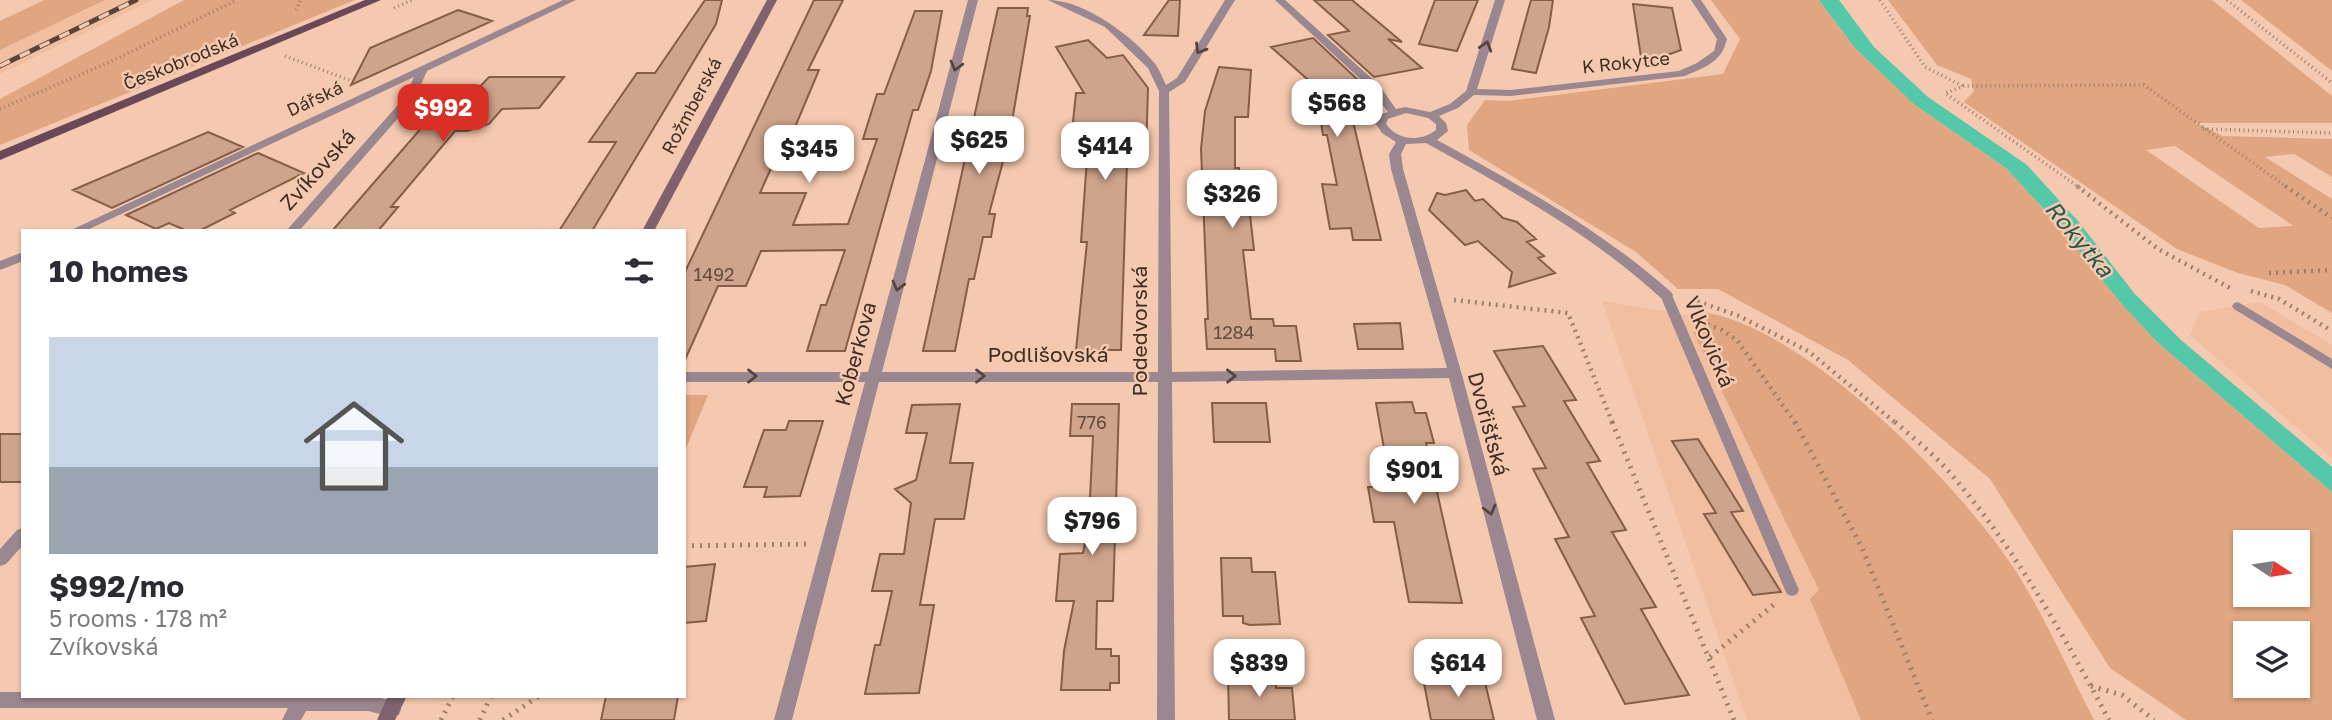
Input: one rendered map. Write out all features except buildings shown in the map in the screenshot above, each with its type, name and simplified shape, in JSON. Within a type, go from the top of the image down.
[{"type":"main road","name":"Českobrodská","points":[[0,156],[375,0]]},
{"type":"street","name":"Dářská","points":[[79,229],[571,0]]},
{"type":"street","name":"Rožmberská","points":[[649,229],[772,0]]},
{"type":"street","name":"Koberkova","points":[[783,720],[973,0]]},
{"type":"street","points":[[1053,0],[1108,25],[1152,67],[1164,90],[1181,80],[1230,0]]},
{"type":"street","points":[[1280,0],[1375,87],[1393,112]]},
{"type":"street","points":[[1431,115],[1454,106],[1471,92],[1500,0]]},
{"type":"street","name":"K Rokytce","points":[[1471,92],[1511,93],[1681,74],[1702,65],[1719,52],[1722,39],[1696,0]]},
{"type":"street","name":"Zvíkovská","points":[[294,229],[410,98],[423,68]]},
{"type":"street","name":"Podedvorská","points":[[1164,90],[1166,720]]},
{"type":"street","points":[[1418,111],[1431,115],[1441,123],[1442,131],[1429,140],[1402,139],[1384,130],[1381,124],[1383,117],[1393,112],[1418,111]]},
{"type":"street","name":"Dvořišťská","points":[[1402,139],[1395,154],[1397,169],[1435,298],[1546,720]]},
{"type":"street","name":"Vlkovická","points":[[1429,140],[1602,242],[1632,263],[1666,295]]},
{"type":"street","points":[[0,266],[21,257]]},
{"type":"street","name":"Podlišovská","points":[[686,377],[1163,377],[1453,373]]},
{"type":"street","points":[[0,560],[21,536]]},
{"type":"street","points":[[0,700],[298,700],[301,703],[368,703],[392,709]]},
{"type":"street","points":[[291,720],[301,703]]},
{"type":"lane","name":"Vlkovická","points":[[1666,295],[1792,590]]},
{"type":"lane","points":[[2238,306],[2332,365]]},
{"type":"path","points":[[0,109],[110,62],[237,0]]},
{"type":"path","points":[[1880,0],[1925,67],[1964,86]]},
{"type":"path","points":[[2227,0],[2332,83]]},
{"type":"path","points":[[293,50],[282,55],[375,90]]},
{"type":"path","points":[[2239,289],[2232,289],[2158,249],[2110,209],[1945,93],[1964,86],[2144,85],[2202,129],[2332,218]]},
{"type":"path","points":[[2202,129],[2332,133]]},
{"type":"path","points":[[2269,273],[2332,270]]},
{"type":"path","points":[[2246,290],[2279,299],[2332,331]]},
{"type":"path","points":[[1666,295],[1691,299],[1739,316],[1808,351],[1881,409],[1949,471],[2010,551],[2109,720]]},
{"type":"path","points":[[1435,298],[1568,313],[1734,720]]},
{"type":"path","points":[[1673,312],[1722,330],[1737,340],[1793,418],[1862,548],[1932,720]]},
{"type":"path","points":[[686,546],[828,544]]},
{"type":"path","points":[[1710,657],[1792,590]]},
{"type":"path","points":[[2090,685],[2122,695],[2154,720]]},
{"type":"path","points":[[441,720],[452,698]]},
{"type":"path","points":[[480,720],[490,698]]},
{"type":"path","points":[[503,720],[537,698]]},
{"type":"shaded area","points":[[44,0],[105,0],[0,50],[0,21]]},
{"type":"shaded area","points":[[105,0],[153,0],[0,74],[0,50]]},
{"type":"shaded area","points":[[184,0],[355,0],[0,145],[0,99]]},
{"type":"shaded area","points":[[1711,0],[1819,0],[1855,48],[1915,105],[2006,168],[2156,341],[2332,492],[2332,720],[2186,720],[2110,668],[1990,479],[1848,360],[1718,289],[1678,289],[1636,252],[1469,150],[1467,125],[1485,100],[1508,101],[1723,74],[1740,39]]},
{"type":"shaded area","points":[[1888,0],[2212,0],[2332,96],[2332,123],[2196,123],[2223,136],[2332,139],[2332,177],[2294,154],[2265,157],[2332,199],[2332,313],[2285,285],[2238,273],[2177,249],[1964,102],[1974,91],[1971,79],[1937,65]],"holes":[[[2175,146],[2292,225],[2259,228],[2146,150]]]},
{"type":"shaded area","points":[[2241,0],[2332,0],[2332,71]]},
{"type":"shaded area","points":[[1602,301],[1693,316],[1694,334],[1819,590],[1810,599],[1861,720],[1747,720]]},
{"type":"shaded area","points":[[2260,302],[2332,345],[2332,458],[2190,335],[2200,312]]},
{"type":"shaded area","points":[[1703,312],[1744,324],[1788,347],[1834,379],[1921,457],[1959,498],[2017,573],[2048,627],[2094,720],[1861,720],[1810,599],[1819,590],[1694,334],[1693,316]]},
{"type":"shaded area","points":[[686,395],[708,395],[686,448]]},
{"type":"water","name":"Rokytka","points":[[1819,0],[1839,0],[1874,47],[1928,97],[2027,165],[2078,221],[2134,293],[2181,340],[2332,467],[2332,492],[2156,341],[2006,168],[1915,105],[1855,48]]},
{"type":"railway","points":[[0,66],[136,0]]}]
